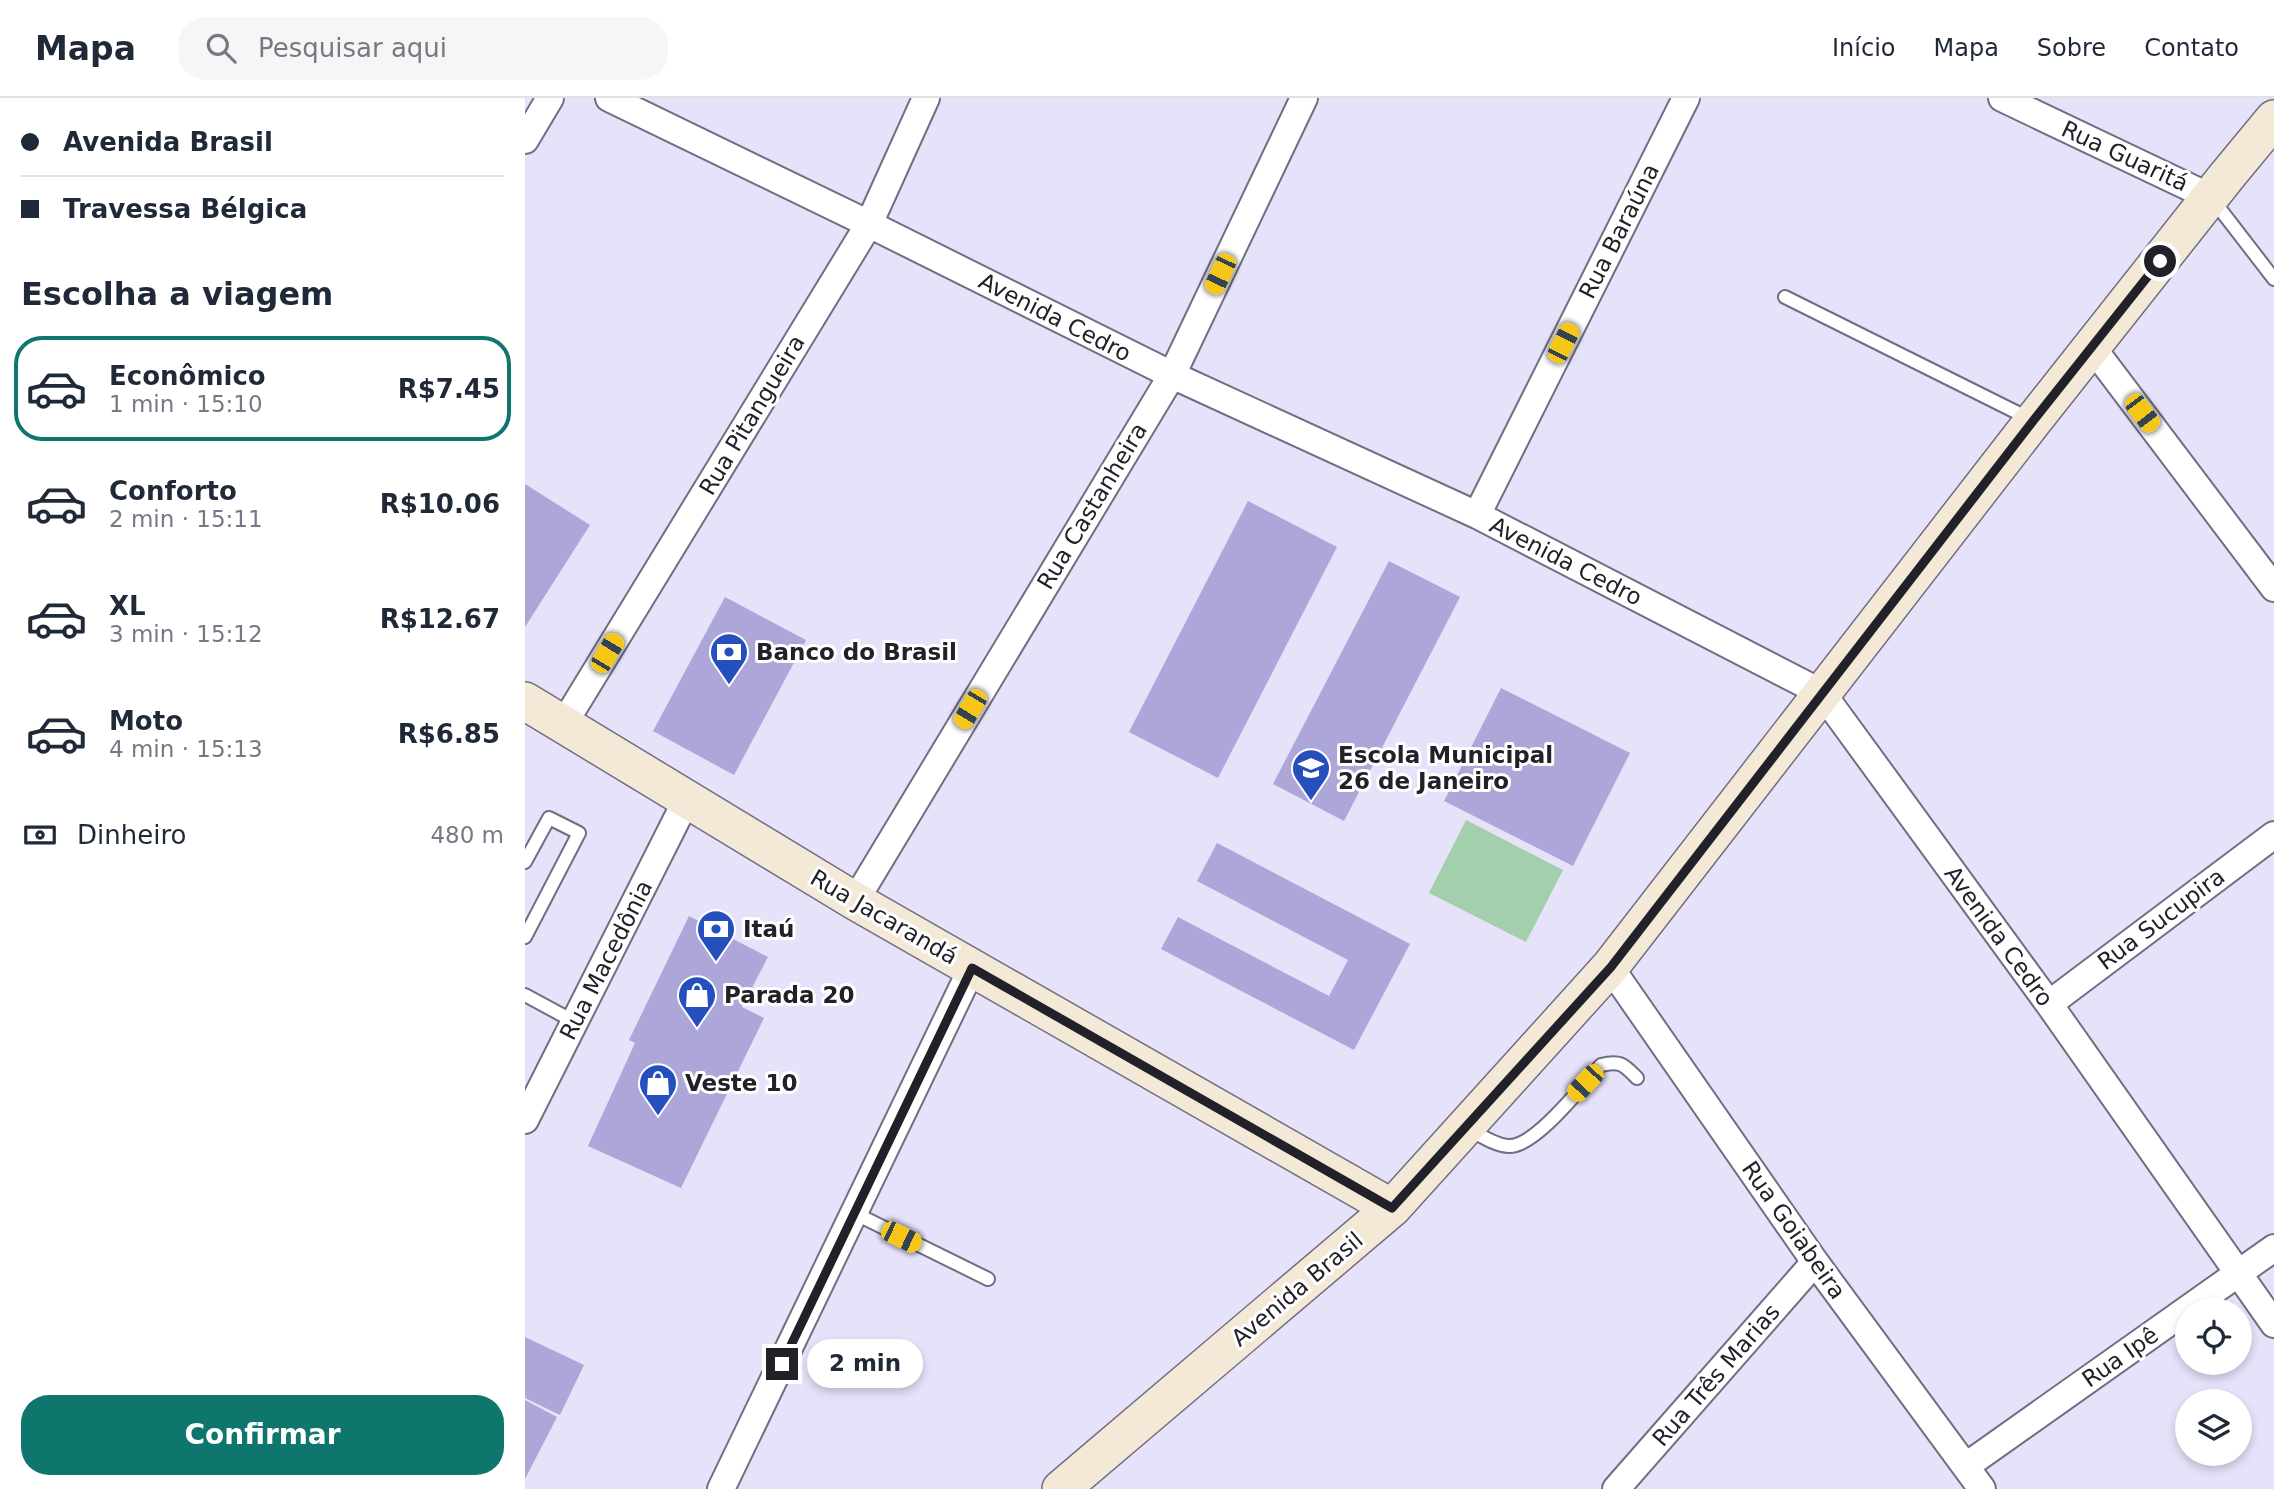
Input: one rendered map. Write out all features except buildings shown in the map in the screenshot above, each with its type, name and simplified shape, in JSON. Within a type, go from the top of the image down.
[{"type":"main road","name":"Avenida Brasil","points":[[1061,1489],[1392,1208],[1611,967],[2033,421],[2274,119]]},
{"type":"main road","name":"Rua Jacarandá","points":[[525,701],[855,901],[1392,1208]]},
{"type":"street","points":[[525,140],[549,98]]},
{"type":"street","name":"Avenida Cedro","points":[[609,98],[1172,375],[1477,515],[1822,693],[2049,1004],[2274,1324]]},
{"type":"street","name":"Rua Pitangueira","points":[[563,724],[869,224],[926,98]]},
{"type":"street","name":"Rua Castanheira","points":[[855,901],[1172,375],[1304,98]]},
{"type":"street","name":"Rua Baraúna","points":[[1477,515],[1686,98]]},
{"type":"street","name":"Rua Guaritá","points":[[2002,98],[2210,197]]},
{"type":"street","points":[[2092,347],[2274,588]]},
{"type":"street","name":"Rua Macedônia","points":[[525,1120],[687,799]]},
{"type":"street","name":"Rua Sucupira","points":[[2049,1004],[2274,835]]},
{"type":"street","name":"Rua Goiabeira","points":[[1611,967],[1815,1262],[1982,1489]]},
{"type":"street","points":[[721,1489],[972,968]]},
{"type":"street","name":"Rua Ipê","points":[[1966,1466],[2274,1248]]},
{"type":"street","name":"Rua Três Marias","points":[[1616,1489],[1815,1262]]},
{"type":"lane","points":[[2210,197],[2274,279]]},
{"type":"lane","points":[[1785,297],[2033,421]]},
{"type":"lane","points":[[525,862],[549,818],[579,832],[525,937]]},
{"type":"lane","points":[[525,995],[573,1025]]},
{"type":"lane","points":[[525,1003],[573,1025]]},
{"type":"lane","points":[[1466,1127],[1505,1147],[1520,1146],[1536,1136],[1601,1065],[1613,1062],[1624,1065],[1637,1078]]},
{"type":"lane","points":[[854,1213],[988,1279]]},
{"type":"green space","points":[[1466,820],[1563,870],[1526,942],[1429,893]]},
{"type":"place","name":"Banco do Brasil","points":[[729,686]]},
{"type":"place","name":"Escola Municipal 26 de Janeiro","points":[[1311,802]]},
{"type":"place","name":"Itaú","points":[[716,963]]},
{"type":"place","name":"Parada 20","points":[[697,1029]]},
{"type":"place","name":"Veste 10","points":[[658,1117]]},
{"type":"route","points":[[782,1364],[972,968],[1392,1208],[1611,967],[2160,261]]}]
